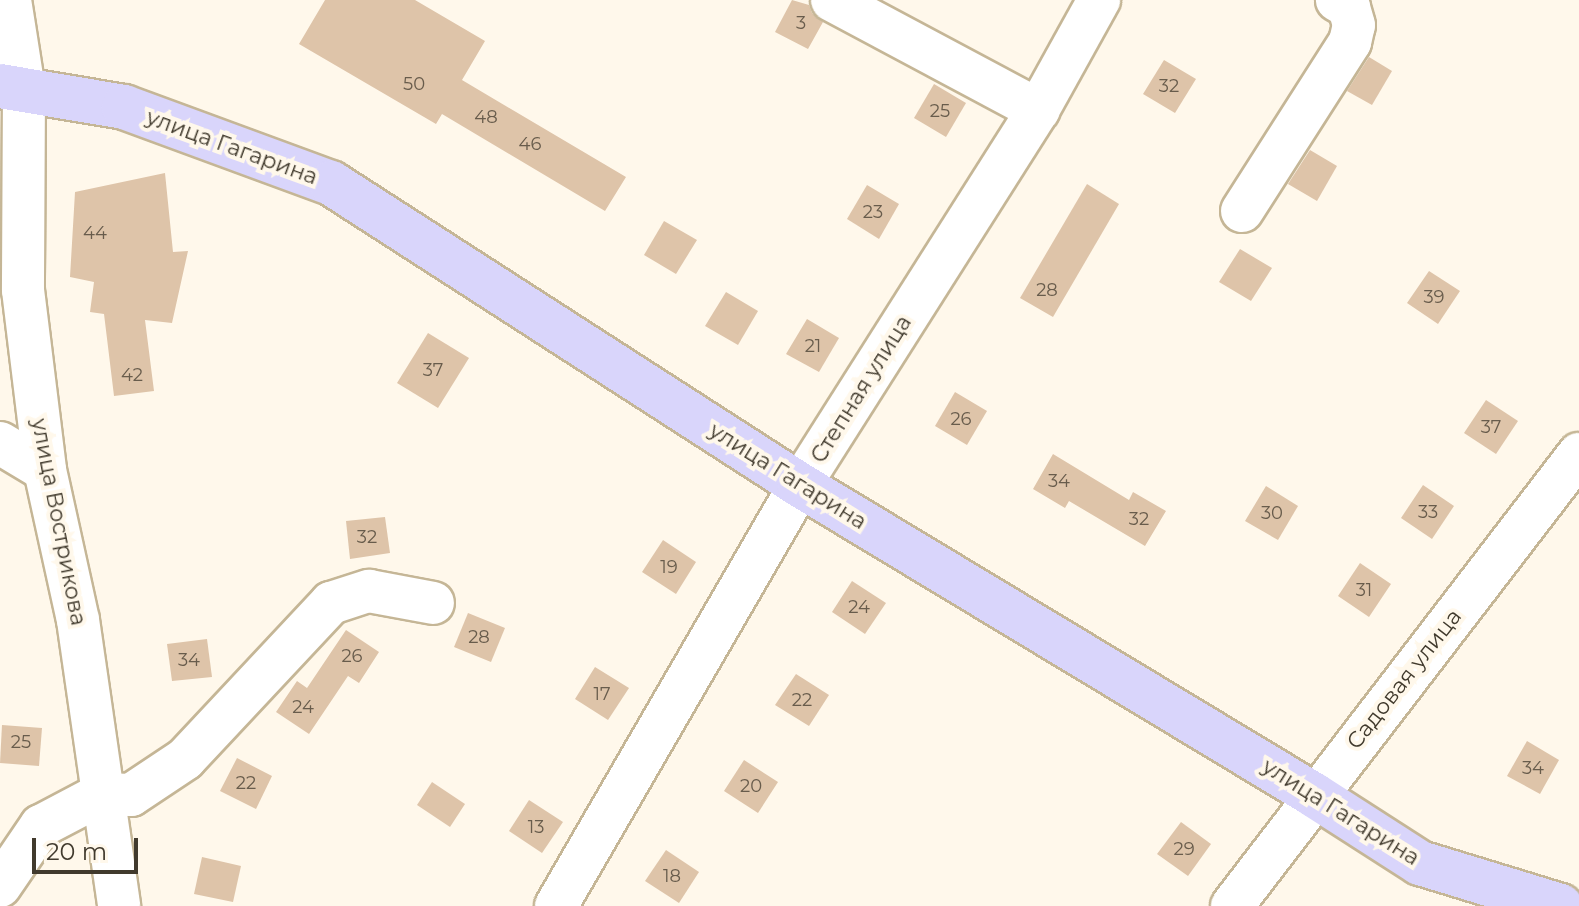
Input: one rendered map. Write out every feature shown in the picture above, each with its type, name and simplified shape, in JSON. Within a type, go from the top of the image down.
[{"type":"main road","name":"улица Гагарина","points":[[12,87],[124,107],[331,183],[800,485],[1314,795],[1420,863],[1561,906]]},
{"type":"street","name":"улица Вострикова","points":[[10,0],[23,290],[45,470],[78,620],[119,906]]},
{"type":"street","points":[[832,0],[1038,110]]},
{"type":"street","name":"Степная улица","points":[[556,906],[800,485],[1038,110],[1099,0]]},
{"type":"street","points":[[1242,211],[1350,42],[1354,25],[1349,7],[1337,0]]},
{"type":"street","points":[[0,443],[45,470]]},
{"type":"street","name":"Садовая улица","points":[[1232,906],[1314,795],[1579,454]]},
{"type":"street","points":[[0,886],[41,826],[102,794],[131,795],[185,759],[331,603],[369,591],[433,603]]},
{"type":"building","points":[[325,0],[415,0],[485,41],[462,80],[626,177],[605,211],[442,114],[436,124],[299,44]]},
{"type":"building","points":[[792,0],[809,5],[812,13],[823,22],[808,49],[775,32]]},
{"type":"building","points":[[1369,57],[1392,71],[1372,105],[1347,91]]},
{"type":"building","points":[[1164,60],[1196,79],[1175,113],[1143,94]]},
{"type":"building","points":[[934,84],[966,103],[946,137],[914,118]]},
{"type":"building","points":[[1310,150],[1337,166],[1317,201],[1288,184]]},
{"type":"building","points":[[165,173],[173,252],[188,251],[172,323],[145,320],[154,391],[114,396],[104,314],[90,312],[94,282],[70,277],[75,192]]},
{"type":"building","points":[[1087,184],[1119,204],[1053,317],[1020,298]]},
{"type":"building","points":[[867,185],[899,204],[879,239],[847,219]]},
{"type":"building","points":[[664,221],[697,240],[676,274],[644,255]]},
{"type":"building","points":[[1240,249],[1272,268],[1251,301],[1219,282]]},
{"type":"building","points":[[1429,271],[1460,291],[1438,324],[1407,303]]},
{"type":"building","points":[[726,292],[758,311],[738,345],[705,326]]},
{"type":"building","points":[[807,319],[839,338],[819,372],[786,354]]},
{"type":"building","points":[[428,333],[469,358],[438,408],[397,383]]},
{"type":"building","points":[[955,392],[987,411],[967,445],[935,426]]},
{"type":"building","points":[[1486,400],[1518,421],[1496,454],[1464,433]]},
{"type":"building","points":[[1053,454],[1129,500],[1133,492],[1166,511],[1145,546],[1069,501],[1065,508],[1033,489]]},
{"type":"building","points":[[1423,485],[1454,506],[1432,539],[1401,518]]},
{"type":"building","points":[[1266,486],[1298,506],[1278,540],[1245,521]]},
{"type":"building","points":[[385,517],[390,553],[350,559],[346,521]]},
{"type":"building","points":[[663,540],[696,562],[676,594],[642,572]]},
{"type":"building","points":[[1360,563],[1391,584],[1369,617],[1338,596]]},
{"type":"building","points":[[852,581],[886,603],[865,634],[832,612]]},
{"type":"building","points":[[468,613],[505,628],[491,662],[454,647]]},
{"type":"building","points":[[346,630],[379,652],[359,683],[348,676],[309,734],[276,712],[297,681],[307,688]]},
{"type":"building","points":[[207,639],[212,677],[172,681],[167,644]]},
{"type":"building","points":[[595,667],[629,688],[608,720],[575,699]]},
{"type":"building","points":[[796,674],[829,695],[809,726],[775,705]]},
{"type":"building","points":[[2,725],[42,728],[39,766],[0,763]]},
{"type":"building","points":[[1527,741],[1559,760],[1540,794],[1507,776]]},
{"type":"building","points":[[237,758],[272,776],[256,809],[220,791]]},
{"type":"building","points":[[744,760],[778,782],[758,813],[724,791]]},
{"type":"building","points":[[432,782],[465,804],[450,827],[417,805]]},
{"type":"building","points":[[529,800],[563,822],[542,853],[509,831]]},
{"type":"building","points":[[1181,822],[1211,844],[1188,876],[1157,854]]},
{"type":"building","points":[[666,850],[699,872],[679,903],[645,881]]},
{"type":"building","points":[[202,857],[241,866],[233,902],[194,894]]}]
